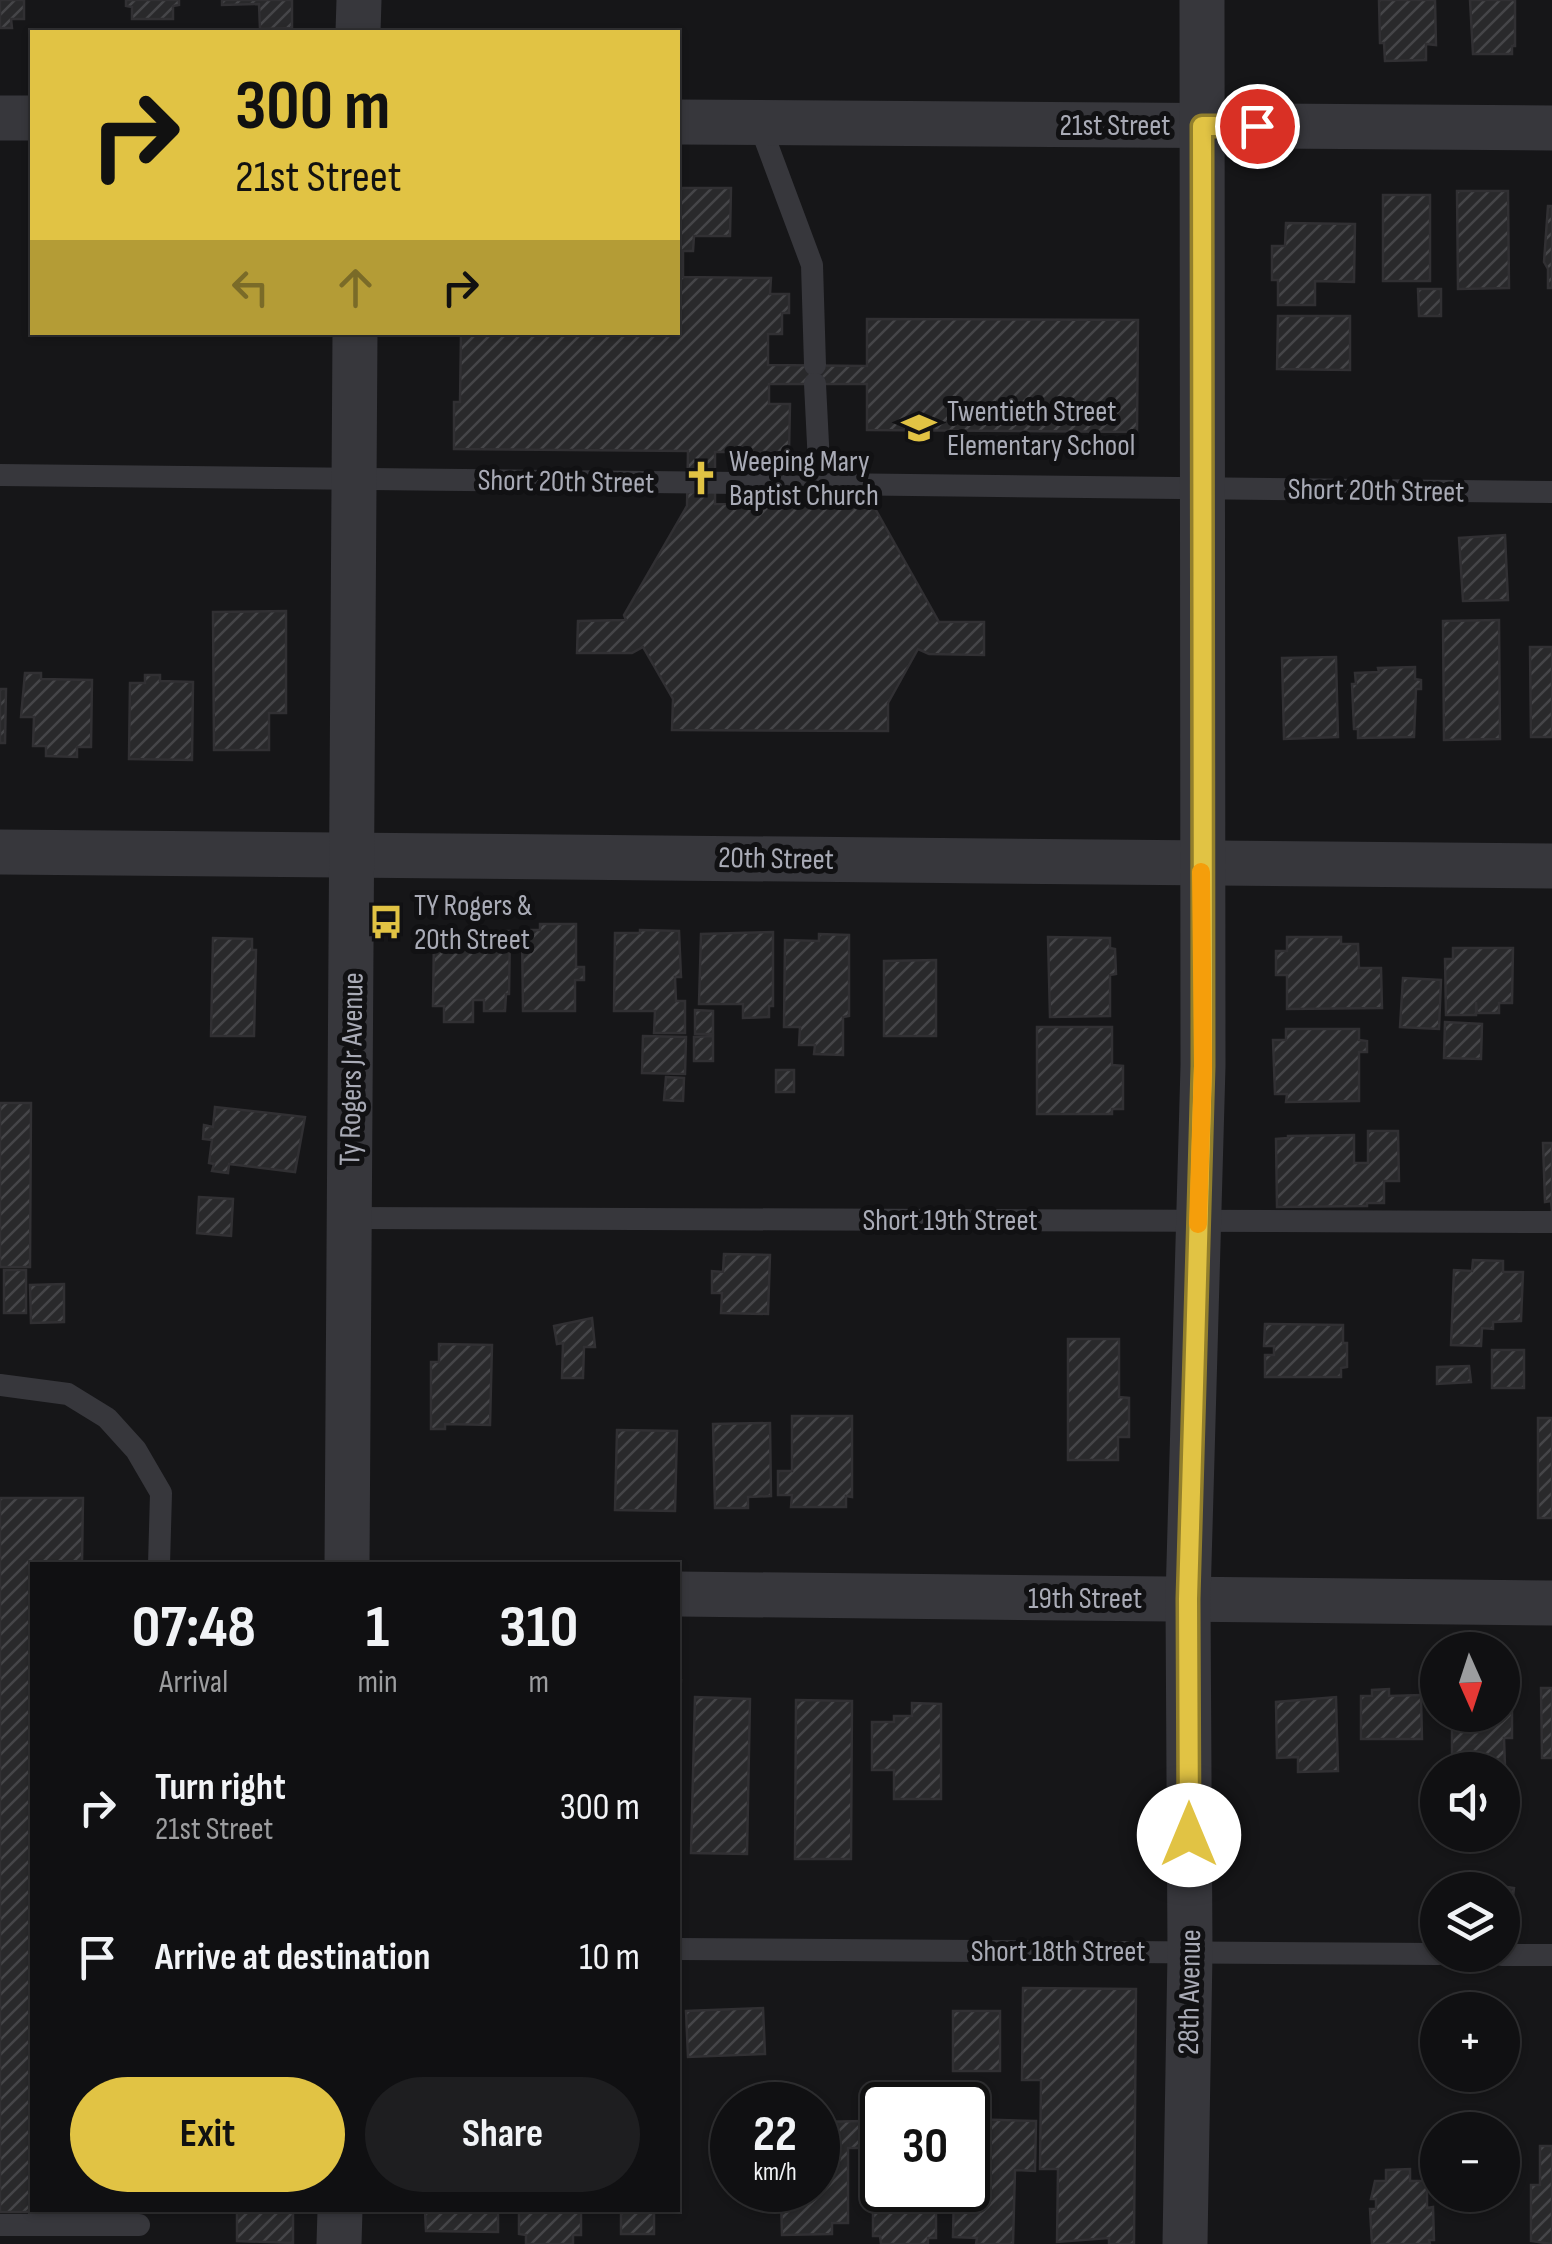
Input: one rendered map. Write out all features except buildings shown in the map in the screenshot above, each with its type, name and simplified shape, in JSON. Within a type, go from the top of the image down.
[{"type":"street","points":[[358,0],[358,30]]},
{"type":"street","name":"28th Avenue","points":[[1185,2244],[1190,1952],[1188,1599],[1203,1066],[1202,0]]},
{"type":"street","points":[[0,118],[30,118]]},
{"type":"street","name":"21st Street","points":[[680,122],[1552,128]]},
{"type":"street","name":"Ty Rogers Jr Avenue","points":[[348,1562],[355,335]]},
{"type":"street","name":"20th Street","points":[[0,852],[1552,866]]},
{"type":"street","name":"19th Street","points":[[680,1594],[1552,1603]]},
{"type":"street","points":[[340,2212],[340,2244]]},
{"type":"lane","points":[[759,123],[812,266],[820,484]]},
{"type":"lane","name":"Short 20th Street","points":[[0,474],[1552,492]]},
{"type":"lane","name":"Short 19th Street","points":[[349,1218],[1552,1222]]},
{"type":"lane","points":[[0,1385],[68,1394],[107,1418],[136,1450],[161,1493],[159,1562]]},
{"type":"lane","name":"Short 18th Street","points":[[680,1949],[1420,1954]]},
{"type":"lane","points":[[1520,1954],[1552,1955]]},
{"type":"lane","points":[[0,2226],[139,2226]]},
{"type":"slow traffic","points":[[1198,1224],[1203,1066],[1201,872]]},
{"type":"place","name":"Twentieth Street Elementary School","points":[[919,428]]},
{"type":"place","name":"Weeping Mary Baptist Church","points":[[701,478]]},
{"type":"place","name":"TY Rogers & 20th Street","points":[[386,922]]},
{"type":"route","points":[[1189,1835],[1188,1599],[1203,1066],[1202,126],[1257,126]]}]
